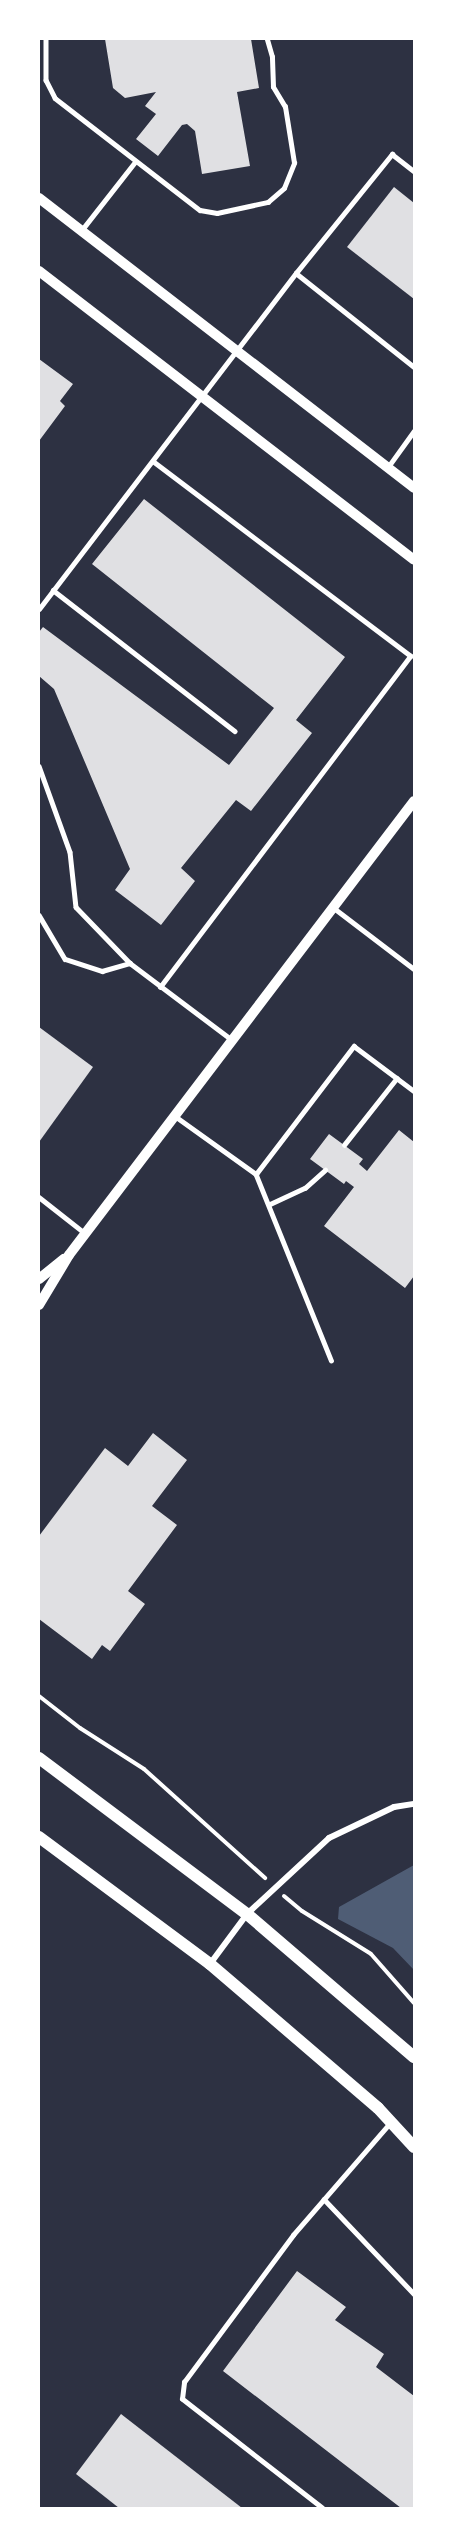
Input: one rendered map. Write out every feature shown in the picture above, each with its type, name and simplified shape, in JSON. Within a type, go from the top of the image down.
[{"type":"main road","points":[[39,1758],[247,1914],[414,2057]]},
{"type":"main road","points":[[39,1837],[210,1964],[391,2122],[414,2147]]},
{"type":"street","points":[[39,198],[414,488]]},
{"type":"street","points":[[39,271],[414,560]]},
{"type":"street","points":[[39,1305],[69,1255],[414,801]]},
{"type":"street","points":[[39,1279],[69,1255]]},
{"type":"street","points":[[210,1964],[247,1914],[329,1838],[394,1807],[414,1804]]},
{"type":"lane","points":[[46,39],[46,80],[55,98],[200,210],[217,213],[268,202],[285,188],[294,163],[285,107],[273,87],[272,57],[267,39]]},
{"type":"lane","points":[[39,609],[296,273],[392,154],[414,171]]},
{"type":"lane","points":[[81,231],[135,162]]},
{"type":"lane","points":[[296,273],[414,367]]},
{"type":"lane","points":[[387,467],[414,431]]},
{"type":"lane","points":[[153,461],[411,656],[161,987]]},
{"type":"lane","points":[[53,590],[235,731]]},
{"type":"lane","points":[[39,766],[70,852],[76,907],[130,963],[232,1040]]},
{"type":"lane","points":[[332,907],[414,969]]},
{"type":"lane","points":[[39,915],[65,959],[102,971],[130,963]]},
{"type":"lane","points":[[256,1174],[354,1046],[414,1091]]},
{"type":"lane","points":[[344,1145],[397,1078]]},
{"type":"lane","points":[[175,1116],[256,1174],[331,1360]]},
{"type":"lane","points":[[270,1204],[305,1188],[325,1170]]},
{"type":"lane","points":[[39,1197],[86,1234]]},
{"type":"lane","points":[[322,2508],[182,2399],[184,2382],[324,2199],[391,2122]]},
{"type":"lane","points":[[324,2199],[414,2294]]},
{"type":"path","points":[[39,1696],[80,1728],[144,1769],[302,1911],[371,1954],[414,2003]]},
{"type":"water","points":[[414,1865],[414,1970],[393,1948],[338,1919],[339,1907]]},
{"type":"building","points":[[105,39],[251,39],[259,88],[237,92],[250,166],[202,174],[195,131],[187,124],[182,125],[158,156],[136,139],[156,114],[145,106],[156,92],[125,98],[113,88]]},
{"type":"building","points":[[394,187],[414,203],[414,299],[347,247]]},
{"type":"building","points":[[39,359],[73,384],[60,401],[65,406],[39,441]]},
{"type":"building","points":[[144,499],[345,657],[296,720],[312,733],[251,811],[236,800],[181,868],[195,881],[161,925],[115,890],[130,869],[54,689],[39,676],[39,632],[43,627],[229,765],[274,708],[92,564]]},
{"type":"building","points":[[39,1027],[93,1067],[39,1142]]},
{"type":"building","points":[[399,1130],[414,1142],[414,1276],[405,1288],[324,1226],[354,1187],[346,1181],[344,1184],[310,1159],[329,1134],[363,1159],[359,1164],[367,1171]]},
{"type":"building","points":[[153,1433],[187,1460],[152,1506],[177,1525],[128,1591],[145,1604],[110,1651],[102,1645],[92,1659],[39,1619],[39,1536],[105,1448],[128,1466]]},
{"type":"building","points":[[297,2271],[346,2307],[335,2320],[384,2354],[376,2367],[414,2396],[414,2508],[401,2508],[223,2371]]},
{"type":"building","points":[[121,2414],[242,2508],[119,2508],[76,2474]]}]
